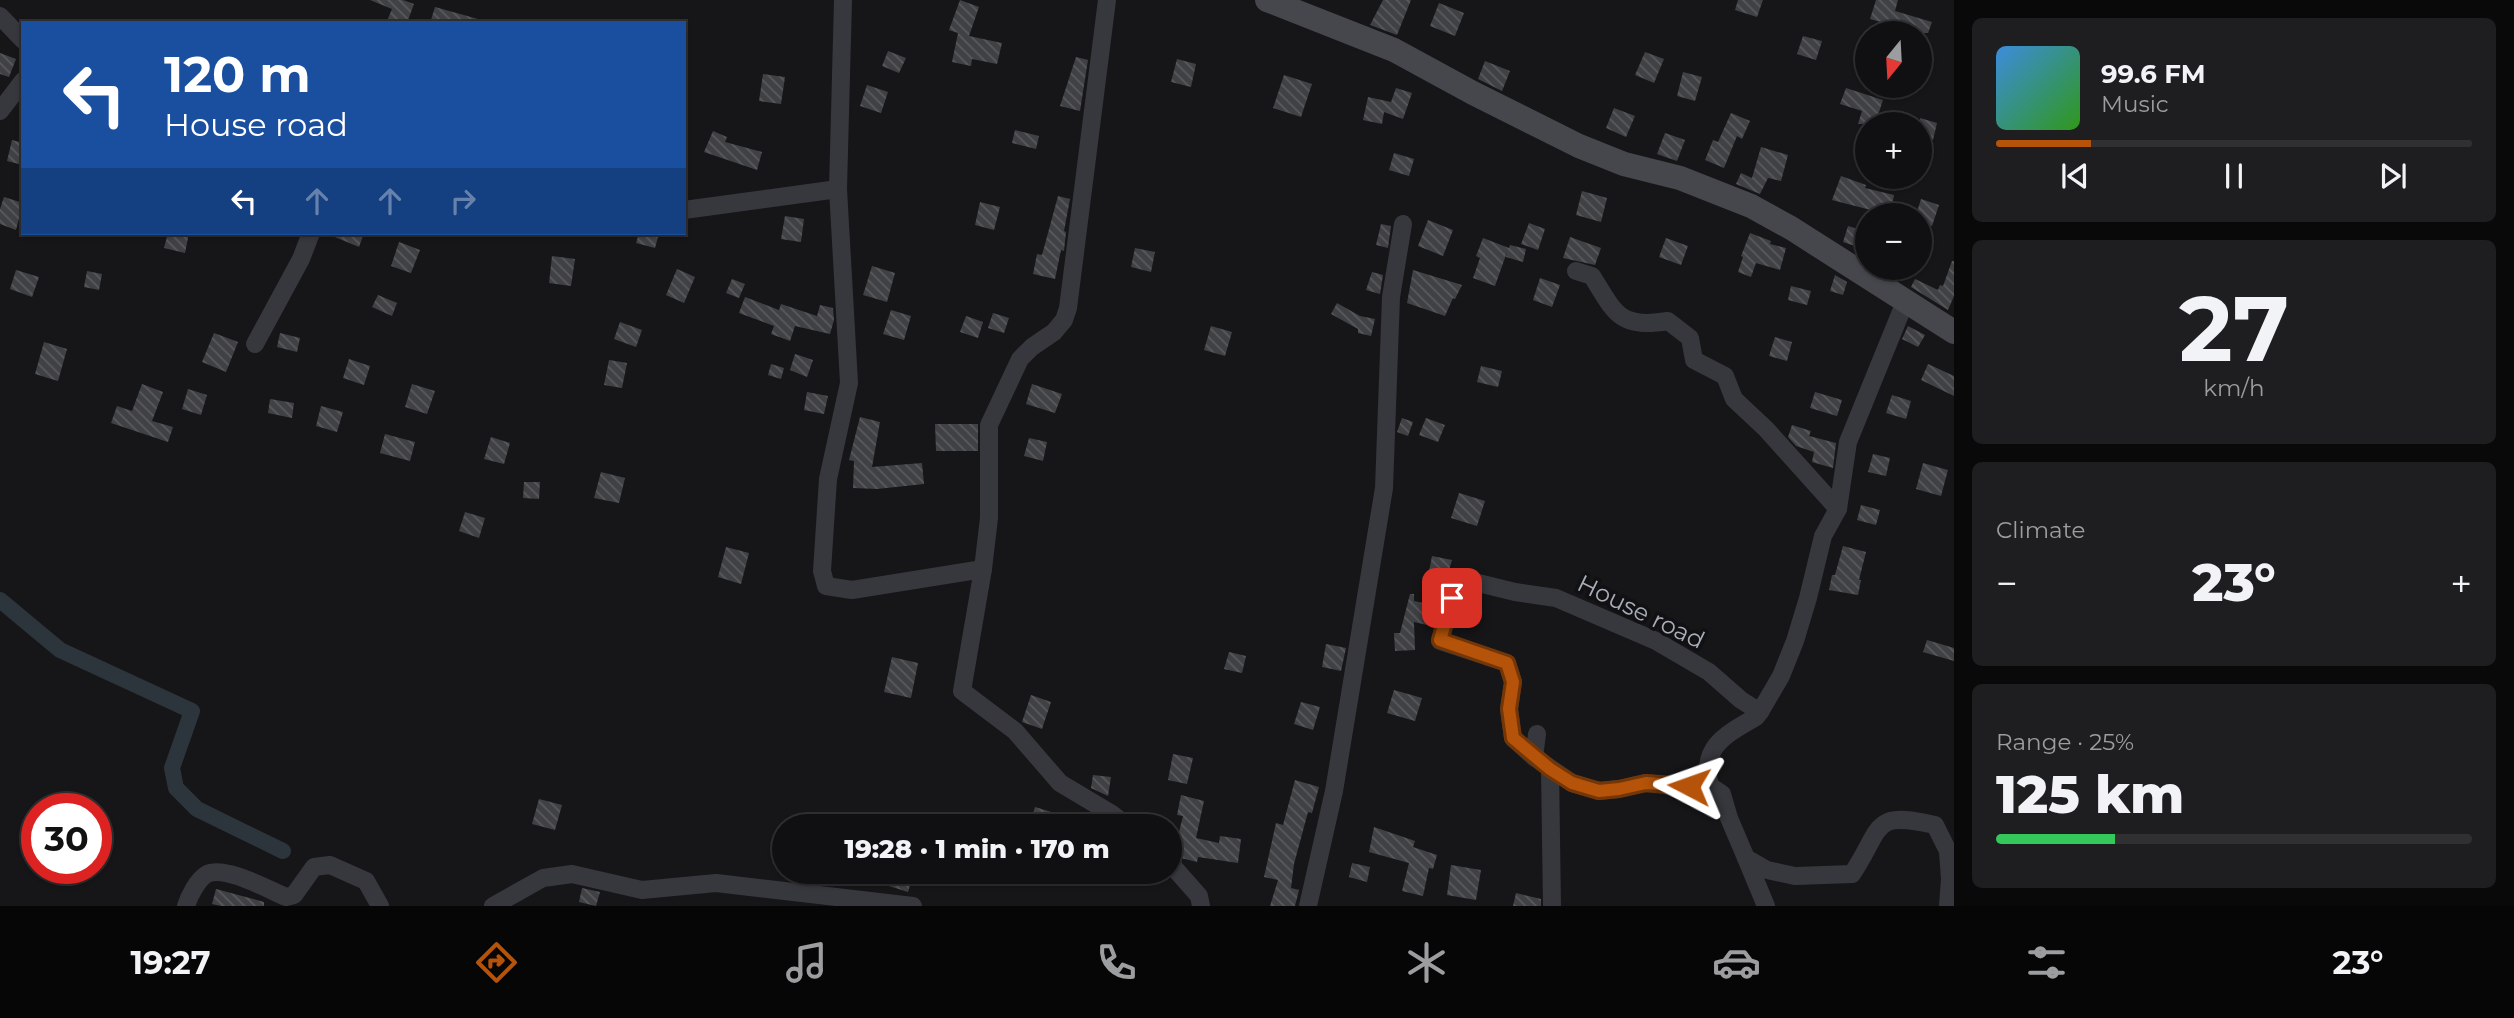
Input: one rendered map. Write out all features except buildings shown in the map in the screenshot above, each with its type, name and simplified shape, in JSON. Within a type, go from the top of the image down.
[{"type":"street","points":[[843,0],[838,189],[849,383],[828,480],[822,571],[826,586],[852,590],[983,569]]},
{"type":"street","points":[[1107,0],[1068,308],[1064,320],[1054,332],[1020,359],[989,425],[989,518],[962,691],[1015,731],[1060,783],[1112,814]]},
{"type":"street","points":[[1267,0],[1395,50],[1579,146],[1624,164],[1680,178],[1751,206],[1791,228],[1954,332]]},
{"type":"street","points":[[0,16],[21,38]]},
{"type":"street","points":[[0,111],[21,84]]},
{"type":"street","points":[[686,209],[838,189]]},
{"type":"street","points":[[1308,906],[1334,790],[1384,488],[1391,297],[1403,224]]},
{"type":"street","points":[[255,344],[301,260],[305,235]]},
{"type":"street","points":[[1576,271],[1592,276],[1615,314],[1645,325],[1668,321],[1690,338],[1694,360],[1725,376],[1734,399],[1766,429],[1838,509]]},
{"type":"street","points":[[1766,906],[1722,794],[1710,786],[1707,760],[1719,740],[1756,717],[1781,676],[1808,598],[1823,536],[1838,509],[1849,442],[1905,302]]},
{"type":"street","name":"House road","points":[[1710,786],[1646,783],[1599,791],[1572,783],[1534,757],[1513,738],[1509,709],[1513,682],[1507,663],[1440,640],[1458,578],[1515,592],[1556,598],[1656,640],[1709,672],[1760,712]]},
{"type":"street","points":[[1534,757],[1536,734]]},
{"type":"street","points":[[1550,769],[1552,906]]},
{"type":"street","points":[[1746,858],[1767,870],[1795,876],[1852,874],[1877,829],[1889,820],[1906,818],[1935,825],[1948,851],[1948,906]]},
{"type":"street","points":[[186,906],[199,882],[205,875],[214,872],[229,874],[286,897],[294,895],[314,867],[330,865],[366,881],[380,906]]},
{"type":"street","points":[[492,906],[543,878],[572,874],[642,890],[716,883],[913,906]]},
{"type":"street","points":[[1182,877],[1199,896],[1201,906]]},
{"type":"waterway","points":[[0,600],[60,650],[192,711],[172,768],[176,788],[197,809],[283,851]]},
{"type":"route","points":[[1452,598],[1440,640],[1507,663],[1513,682],[1509,709],[1513,738],[1534,757],[1572,783],[1599,791],[1646,783],[1689,786]]}]
